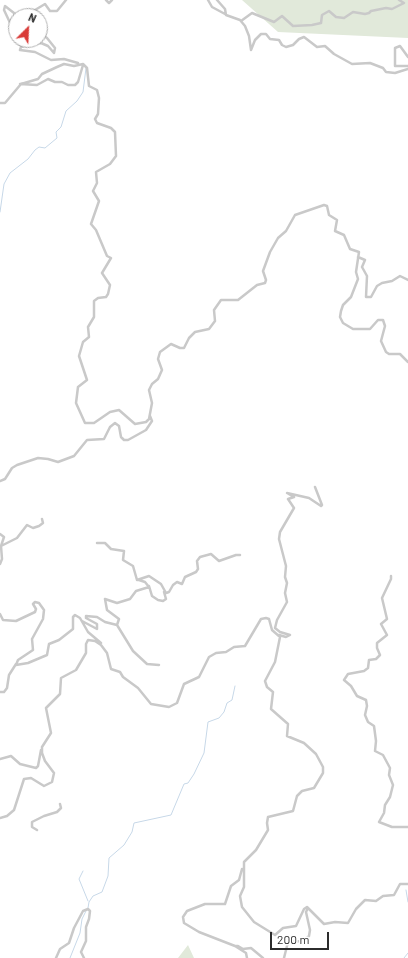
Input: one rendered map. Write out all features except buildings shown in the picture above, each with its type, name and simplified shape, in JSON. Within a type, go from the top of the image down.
[{"type":"street","points":[[38,8],[45,4],[50,10],[57,12],[66,0]]},
{"type":"street","points":[[106,0],[109,3],[112,0]]},
{"type":"street","points":[[208,0],[212,7],[241,21],[249,34],[251,50],[255,40],[261,34],[266,34],[270,39],[279,40],[282,46],[286,47],[293,45],[299,39],[304,37],[317,47],[325,46],[334,54],[352,64],[370,64],[383,68],[386,72],[395,73],[408,68]]},
{"type":"street","points":[[217,0],[225,9],[225,14]]},
{"type":"street","points":[[241,21],[252,13],[274,22],[282,16],[293,26],[312,25],[320,23],[322,15],[329,11],[336,17],[344,18],[353,12],[365,14],[371,10],[392,10],[404,3],[399,0]]},
{"type":"street","points":[[8,8],[5,6],[4,10],[8,18]]},
{"type":"street","points":[[48,39],[54,48],[54,54],[48,46]]},
{"type":"street","points":[[408,57],[400,46],[395,48],[395,66],[408,68]]},
{"type":"street","points":[[21,48],[20,50],[35,52],[51,60],[64,59],[78,63],[78,65]]},
{"type":"street","points":[[0,103],[5,103],[20,84],[38,79],[42,74],[62,65],[84,64]]},
{"type":"street","points":[[20,84],[37,85],[43,80],[50,79],[55,82],[75,85],[84,64]]},
{"type":"street","points":[[84,64],[87,68],[89,86],[97,90],[100,98],[98,114],[95,120],[98,123],[114,130],[116,139],[115,158],[110,164],[95,173],[97,183],[93,192],[99,201],[95,208],[91,224],[96,230],[105,253],[108,258],[111,258],[102,273],[110,286],[106,297],[102,297],[94,301],[94,317],[88,327],[89,337],[83,342],[79,354],[81,365],[87,380],[78,387],[76,403],[86,424],[94,423],[110,412],[119,410],[137,425],[146,422],[152,403],[149,390],[152,384],[158,379],[162,370],[158,362],[159,354],[169,345],[184,348],[189,338],[195,332],[209,329],[216,319],[214,310],[221,300],[238,300],[257,284],[265,283],[266,278],[263,271],[270,252],[278,238],[286,231],[296,214],[327,206],[329,215],[337,221],[335,231],[344,235],[350,249],[358,251],[356,272],[358,278],[351,297],[342,307],[340,317],[344,325],[353,329],[370,329],[375,323],[383,320],[385,326],[381,341],[386,352],[389,354],[400,354],[408,362]]},
{"type":"street","points":[[358,257],[365,260],[362,267],[367,276],[366,297],[371,297],[377,286],[382,283],[392,281],[400,276],[408,280]]},
{"type":"street","points":[[0,481],[6,478],[13,466],[38,458],[58,462],[74,456],[87,440],[104,439],[110,427],[115,423],[119,426],[121,437],[128,440],[148,428],[152,421],[149,416]]},
{"type":"street","points":[[82,620],[87,630],[102,643],[107,653],[111,668],[120,672],[123,677],[138,688],[151,704],[170,707],[177,703],[184,684],[198,677],[209,657],[216,653],[226,652],[234,647],[245,646],[262,619],[268,619],[272,630],[279,635],[286,637],[290,635],[280,632],[276,628],[277,620],[287,602],[285,593],[287,584],[285,577],[286,566],[278,539],[280,532],[294,508],[288,499],[294,497],[287,492],[309,498],[322,506],[315,487]]},
{"type":"street","points":[[1,546],[17,538],[27,525],[33,528],[39,526],[43,523],[42,519]]},
{"type":"street","points":[[0,534],[4,537],[1,546],[2,560],[0,564]]},
{"type":"street","points":[[97,543],[105,543],[111,549],[125,552],[123,560],[133,566],[136,579],[149,586],[152,596],[158,600],[163,601],[166,599],[161,584],[149,576],[139,580]]},
{"type":"street","points":[[164,592],[169,592],[176,583],[182,584],[185,577],[196,572],[198,569],[197,560],[200,557],[211,554],[219,561],[236,554],[240,555]]},
{"type":"street","points":[[391,576],[382,598],[386,619],[381,624],[387,634],[377,643],[376,648],[380,655],[376,659],[369,660],[367,669],[359,673],[348,674],[344,680],[351,686],[357,696],[366,700],[367,706],[365,715],[368,722],[374,726],[376,740],[375,751],[383,755],[390,768],[389,775],[393,785],[390,797],[384,805],[384,812],[379,822],[392,827],[408,827]]},
{"type":"street","points":[[117,625],[119,619],[107,610],[105,599],[117,604],[130,599],[136,591],[149,586]]},
{"type":"street","points":[[0,614],[3,620],[16,621],[35,612],[36,609],[33,604],[35,602],[39,603],[44,610],[43,619],[32,639],[34,650],[18,660],[9,675],[7,688],[4,692],[0,692]]},
{"type":"street","points":[[16,664],[28,663],[47,655],[49,644],[59,640],[72,629],[73,616],[77,615],[82,620],[97,629],[98,624],[86,618],[86,616],[96,616],[105,622],[117,625],[133,652],[147,664],[159,665]]},
{"type":"street","points":[[263,958],[250,948],[243,949],[199,932],[184,922],[183,917],[187,911],[205,904],[225,904],[232,886],[239,880],[246,859],[256,850],[268,830],[268,817],[293,811],[297,796],[302,791],[314,788],[323,773],[323,767],[316,754],[304,743],[287,736],[288,724],[272,709],[273,692],[267,687],[265,681],[275,662],[280,640],[279,635]]},
{"type":"street","points":[[0,758],[12,756],[20,764],[37,768],[42,749],[51,733],[46,708],[60,694],[60,679],[76,670],[86,654],[86,644],[88,640],[95,641],[104,648]]},
{"type":"street","points":[[0,818],[5,817],[14,810],[24,779],[31,778],[44,786],[52,782],[54,773],[44,759],[42,749]]},
{"type":"street","points":[[37,830],[32,826],[32,822],[57,812],[61,808],[60,804]]},
{"type":"street","points":[[243,867],[244,887],[240,900],[242,907],[254,922],[271,933],[275,935],[282,928],[296,926],[304,909],[308,908]]},
{"type":"street","points":[[308,908],[320,922],[324,924],[335,922],[348,923],[356,909],[365,900],[376,901],[383,896],[394,895],[400,884],[408,884]]},
{"type":"street","points":[[284,958],[288,942],[303,941],[309,936],[310,930],[306,912],[308,908]]},
{"type":"street","points":[[56,958],[60,949],[69,943],[74,928],[83,911],[87,909],[89,910],[90,914],[86,927],[86,942],[81,952],[84,958]]},
{"type":"street","points":[[235,946],[246,953],[247,958]]},
{"type":"green space","points":[[242,0],[408,0],[408,38],[278,32]]},
{"type":"green space","points":[[188,945],[194,958],[178,958]]},
{"type":"waterway","points":[[0,212],[4,184],[10,173],[28,159],[39,147],[45,148],[57,138],[56,132],[61,127],[66,111],[77,101],[83,92],[86,68]]},
{"type":"waterway","points":[[88,908],[89,902],[93,896],[102,892],[108,876],[109,858],[124,845],[132,832],[134,823],[171,815],[184,784],[188,783],[194,774],[204,753],[208,722],[219,718],[224,712],[227,703],[232,700],[235,686]]},
{"type":"waterway","points":[[83,871],[79,879],[88,901]]},
{"type":"waterway","points":[[406,890],[408,902]]},
{"type":"waterway","points":[[70,958],[80,933],[82,919],[86,911]]},
{"type":"waterway","points":[[404,958],[408,953]]}]
